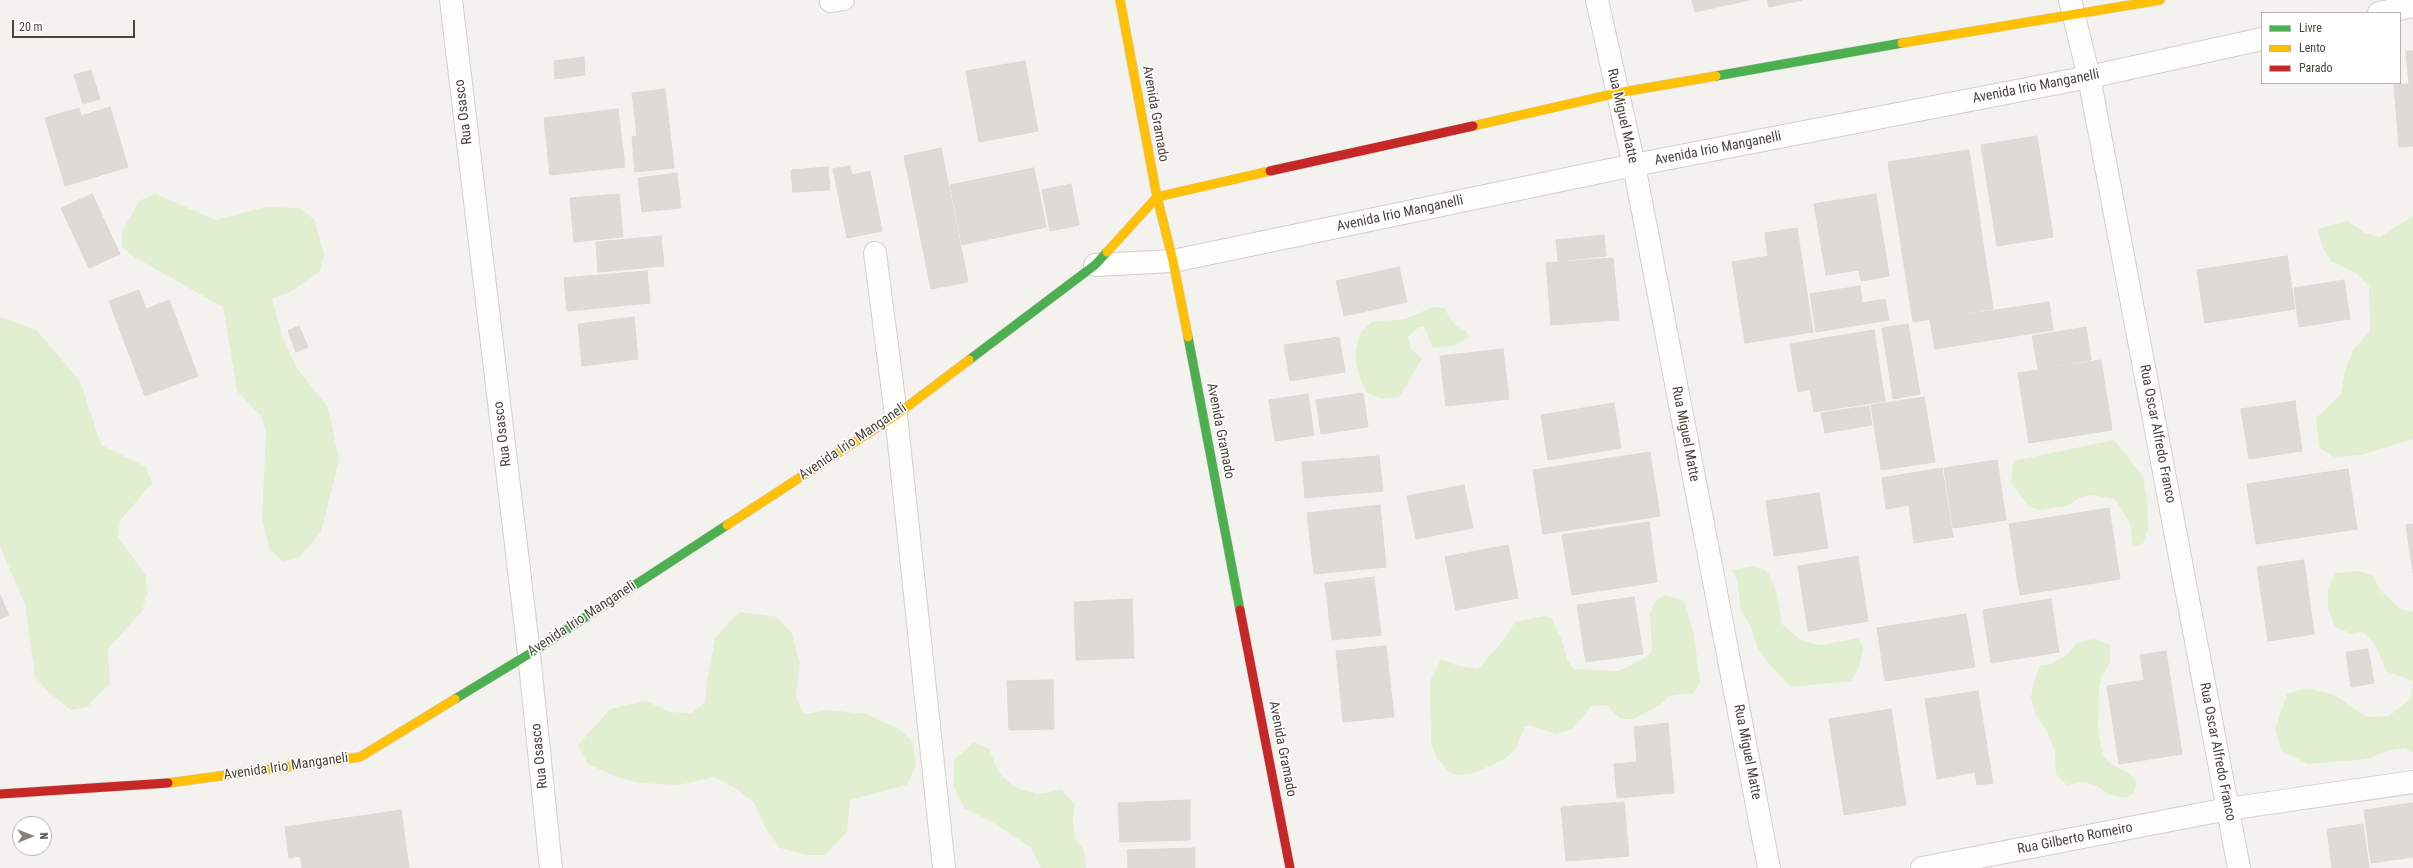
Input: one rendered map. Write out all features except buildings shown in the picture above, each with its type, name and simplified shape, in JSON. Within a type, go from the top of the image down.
[{"type":"street","name":"Rua Osasco","points":[[451,0],[529,654],[551,868]]},
{"type":"street","name":"Avenida Gramado","points":[[1120,0],[1157,196],[1173,261],[1290,868]]},
{"type":"street","name":"Rua Miguel Matte","points":[[1597,0],[1634,165],[1769,868]]},
{"type":"street","points":[[1157,196],[1617,93],[2072,6],[2160,0]]},
{"type":"street","name":"Rua Oscar Alfredo Franco","points":[[2072,6],[2089,77],[2239,868]]},
{"type":"street","points":[[2384,12],[2413,6]]},
{"type":"street","name":"Avenida Irio Manganelli","points":[[1173,261],[1634,165],[2089,77],[2261,39]]},
{"type":"street","name":"Avenida Irio Manganeli","points":[[2,790],[170,783],[360,757],[529,654],[896,415],[1095,265],[1157,196]]},
{"type":"street","points":[[875,253],[896,415],[944,868]]},
{"type":"street","points":[[1095,265],[1173,261]]},
{"type":"street","name":"Rua Gilberto Romeiro","points":[[1922,868],[2228,809],[2413,782]]},
{"type":"green space","points":[[155,194],[216,220],[265,207],[299,208],[314,219],[324,254],[320,271],[290,292],[272,299],[282,335],[296,367],[328,407],[339,460],[321,532],[299,558],[283,561],[270,550],[262,519],[266,432],[261,416],[237,391],[223,307],[136,258],[122,247],[122,231],[139,201]]},
{"type":"green space","points":[[2413,216],[2413,439],[2361,455],[2334,457],[2319,447],[2316,418],[2341,394],[2345,371],[2353,350],[2370,331],[2369,286],[2356,273],[2331,261],[2323,248],[2317,229],[2348,221],[2365,233],[2380,237]]},
{"type":"green space","points":[[1433,307],[1444,308],[1455,325],[1466,331],[1469,337],[1456,345],[1433,348],[1424,327],[1419,327],[1408,337],[1411,349],[1422,359],[1399,397],[1382,399],[1366,392],[1358,373],[1355,354],[1360,333],[1372,322],[1405,319]]},
{"type":"green space","points":[[0,317],[36,330],[80,381],[101,445],[146,467],[152,483],[120,521],[118,537],[146,576],[147,594],[142,611],[108,649],[110,683],[87,707],[71,710],[46,690],[35,676],[25,605],[0,546]]},
{"type":"green space","points":[[2114,440],[2143,476],[2147,502],[2148,528],[2143,544],[2133,546],[2130,523],[2115,499],[2091,495],[2079,498],[2067,506],[2040,510],[2029,507],[2011,483],[2013,461]]},
{"type":"green space","points":[[1753,566],[1764,569],[1769,574],[1777,594],[1782,624],[1802,641],[1821,645],[1859,638],[1863,650],[1858,670],[1851,681],[1791,687],[1770,665],[1758,648],[1749,623],[1741,610],[1737,579],[1732,570]]},
{"type":"green space","points":[[2358,571],[2372,575],[2382,592],[2400,609],[2413,612],[2413,681],[2386,671],[2376,646],[2363,632],[2352,634],[2335,627],[2328,608],[2328,588],[2336,573]]},
{"type":"green space","points":[[1665,595],[1684,601],[1688,613],[1694,635],[1700,682],[1694,693],[1669,696],[1661,704],[1634,719],[1621,719],[1606,705],[1591,706],[1573,729],[1556,734],[1530,725],[1524,728],[1516,749],[1505,759],[1471,774],[1461,775],[1450,773],[1437,758],[1431,742],[1430,681],[1441,659],[1458,666],[1478,669],[1501,643],[1515,622],[1545,616],[1552,619],[1563,643],[1567,660],[1574,669],[1619,671],[1641,660],[1652,651],[1650,614],[1655,602]]},
{"type":"green space","points":[[739,612],[777,617],[792,634],[800,664],[796,697],[804,714],[829,710],[866,714],[899,729],[912,741],[916,766],[906,785],[850,800],[847,832],[825,855],[806,855],[780,848],[765,827],[754,803],[737,789],[714,777],[679,785],[640,783],[614,776],[588,764],[578,745],[610,709],[646,701],[670,712],[692,713],[705,702],[707,681],[715,638]]},
{"type":"green space","points":[[2094,639],[2110,645],[2110,663],[2101,678],[2099,690],[2098,729],[2104,757],[2111,764],[2131,775],[2137,783],[2134,792],[2126,798],[2108,794],[2095,785],[2083,782],[2067,785],[2056,774],[2055,751],[2047,731],[2036,716],[2031,697],[2034,681],[2040,666],[2052,664],[2067,655],[2077,643]]},
{"type":"green space","points":[[2413,682],[2413,753],[2405,748],[2390,750],[2367,759],[2308,764],[2281,751],[2275,729],[2287,694],[2307,688],[2334,695],[2366,717],[2389,716],[2411,698]]},
{"type":"green space","points":[[974,742],[989,749],[999,773],[1014,787],[1037,794],[1062,790],[1075,805],[1073,819],[1075,839],[1084,850],[1086,868],[1041,868],[1031,848],[995,824],[964,808],[954,787],[954,760]]},
{"type":"traffic: fast","points":[[1716,76],[1902,43]]},
{"type":"traffic: fast","points":[[969,360],[1095,265],[1107,252]]},
{"type":"traffic: fast","points":[[1188,337],[1240,610]]},
{"type":"traffic: fast","points":[[455,699],[529,654],[727,525]]},
{"type":"traffic: slow","points":[[1120,0],[1157,197],[1173,261],[1188,337]]},
{"type":"traffic: slow","points":[[1902,43],[2160,0]]},
{"type":"traffic: slow","points":[[1473,126],[1617,93],[1716,76]]},
{"type":"traffic: slow","points":[[1107,252],[1157,197],[1270,171]]},
{"type":"traffic: slow","points":[[727,525],[896,415],[969,360]]},
{"type":"traffic: slow","points":[[168,783],[360,757],[455,699]]},
{"type":"traffic: jam","points":[[1270,171],[1473,126]]},
{"type":"traffic: jam","points":[[1240,610],[1290,868]]},
{"type":"traffic: jam","points":[[0,794],[168,783]]}]
